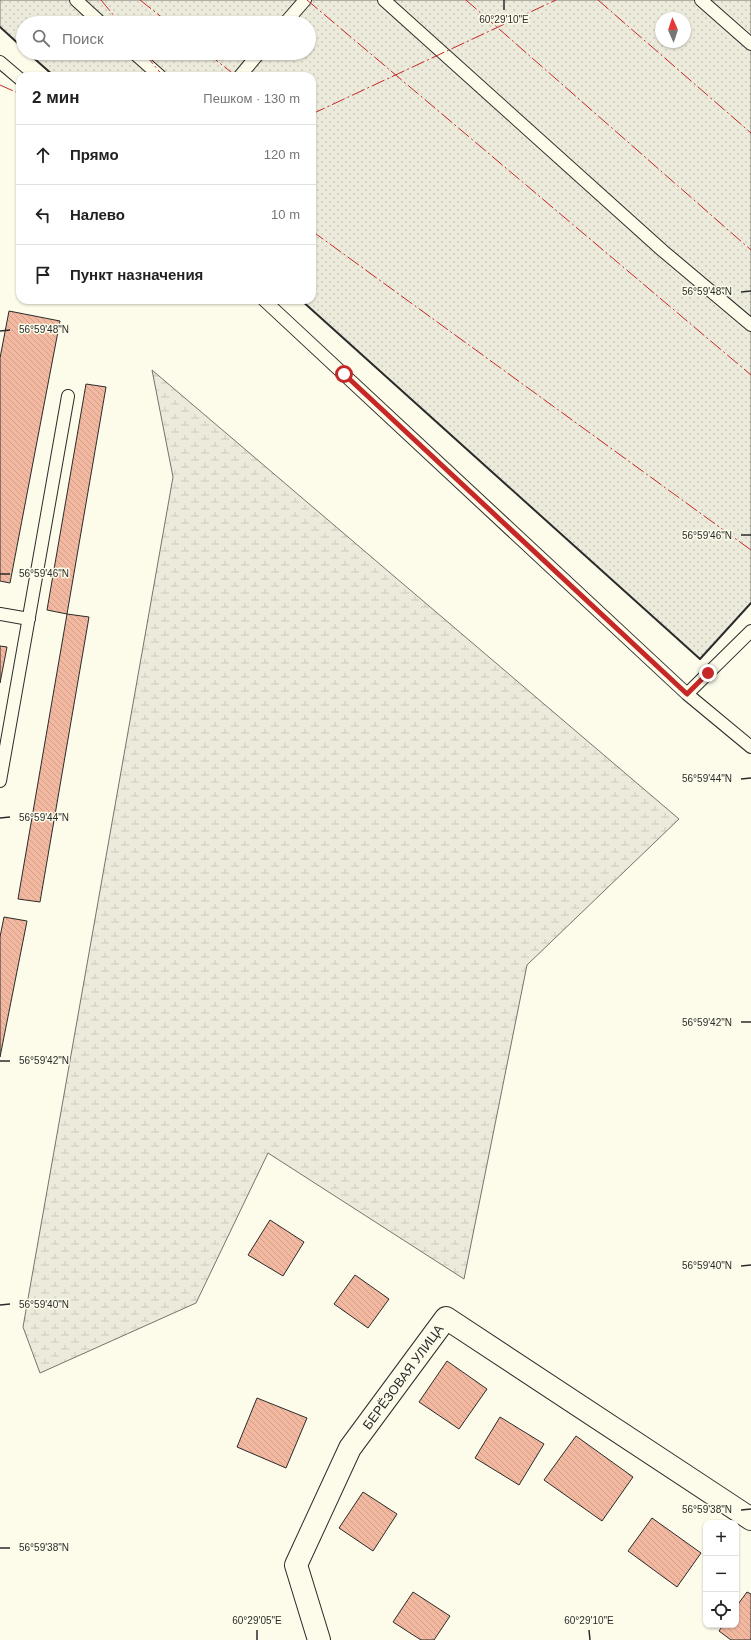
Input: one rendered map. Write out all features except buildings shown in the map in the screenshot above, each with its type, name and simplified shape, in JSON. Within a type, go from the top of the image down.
[{"type":"street","name":"БЕРЁЗОВАЯ УЛИЦА","points":[[319,1640],[296,1565],[350,1448],[446,1318],[751,1519]]},
{"type":"lane","points":[[76,0],[93,16]]},
{"type":"lane","points":[[291,16],[305,0]]},
{"type":"lane","points":[[384,0],[658,246],[751,325]]},
{"type":"lane","points":[[701,0],[751,44]]},
{"type":"lane","points":[[142,60],[155,72]]},
{"type":"lane","points":[[243,72],[253,60]]},
{"type":"lane","points":[[0,62],[16,76]]},
{"type":"lane","points":[[268,304],[687,694],[751,747]]},
{"type":"lane","points":[[0,781],[68,396]]},
{"type":"lane","points":[[0,614],[29,619]]},
{"type":"lane","points":[[687,694],[751,631]]},
{"type":"green space","points":[[0,0],[751,0],[751,603],[700,659],[305,304],[316,304],[316,72],[49,72],[36,60],[316,60],[316,16],[16,16],[16,42],[0,27]]},
{"type":"green space","points":[[152,370],[679,819],[527,965],[464,1279],[268,1153],[196,1303],[40,1373],[23,1327],[173,477]]},
{"type":"wall","points":[[0,27],[16,42]]},
{"type":"wall","points":[[36,60],[49,72]]},
{"type":"wall","points":[[305,304],[700,659],[751,603]]},
{"type":"power","points":[[101,0],[114,16]]},
{"type":"power","points":[[140,0],[160,16]]},
{"type":"power","points":[[307,0],[751,375]]},
{"type":"power","points":[[466,0],[751,250]]},
{"type":"power","points":[[316,112],[556,0]]},
{"type":"power","points":[[598,0],[751,133]]},
{"type":"power","points":[[150,60],[160,72]]},
{"type":"power","points":[[216,60],[231,72]]},
{"type":"power","points":[[0,85],[16,92]]},
{"type":"power","points":[[316,234],[751,550]]},
{"type":"route","points":[[344,374],[687,694],[708,673]]}]
